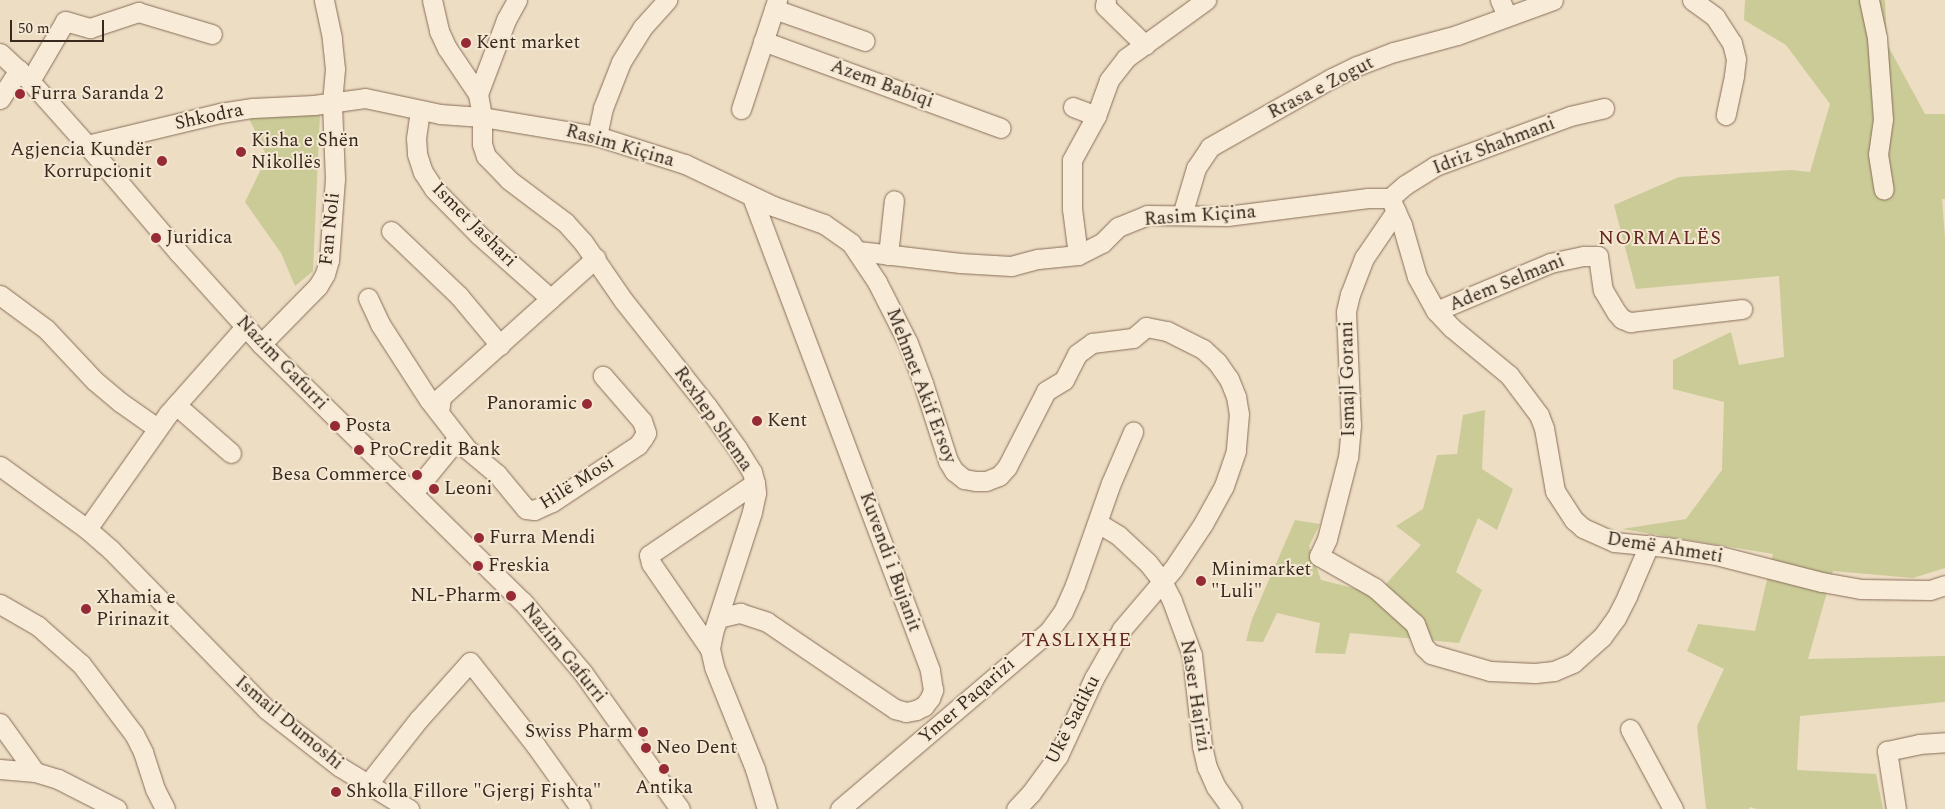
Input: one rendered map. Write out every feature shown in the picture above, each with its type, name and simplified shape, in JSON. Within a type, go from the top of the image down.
[{"type":"street","name":"Fan Noli","points":[[261,344],[307,299],[325,274],[335,179],[332,103],[335,70],[332,38],[324,0]]},
{"type":"street","points":[[432,0],[439,31],[478,94]]},
{"type":"street","points":[[478,94],[506,20],[517,0]]},
{"type":"street","points":[[596,136],[603,108],[621,62],[642,28],[667,0]]},
{"type":"street","points":[[1106,0],[1105,6],[1145,45]]},
{"type":"street","points":[[1078,255],[1072,209],[1072,160],[1096,116],[1103,94],[1115,71],[1126,58],[1206,0]]},
{"type":"street","name":"Rrasa e Zogut","points":[[1182,215],[1196,168],[1210,147],[1357,66],[1394,52],[1457,35],[1504,8],[1553,0]]},
{"type":"street","points":[[1692,0],[1715,17],[1732,43],[1736,59],[1726,115]]},
{"type":"street","points":[[1869,0],[1878,38],[1883,119],[1878,154],[1884,190]]},
{"type":"street","points":[[741,109],[776,4],[865,41]]},
{"type":"street","points":[[0,99],[24,76],[65,21],[90,28],[138,12],[212,34]]},
{"type":"street","name":"Azem Babiqi","points":[[763,41],[1001,128]]},
{"type":"street","name":"Nazim Gafurri","points":[[0,53],[88,145],[261,344],[501,578],[583,673],[680,809]]},
{"type":"street","name":"Rexhep Shema","points":[[478,94],[482,117],[482,144],[486,156],[494,167],[565,222],[596,258],[623,300],[708,406],[742,456],[755,483],[756,492],[752,512],[710,649],[714,667],[767,809]]},
{"type":"street","name":"Rasim Kiçina","points":[[332,103],[365,98],[420,110],[482,117],[596,136],[685,164],[752,197],[824,224],[842,235],[858,251],[888,255],[1011,266],[1038,259],[1078,255],[1102,243],[1118,227],[1147,215],[1226,216],[1368,198],[1393,205]]},
{"type":"street","name":"Shkodra","points":[[88,145],[220,113],[253,108],[332,103]]},
{"type":"street","points":[[1073,107],[1096,116]]},
{"type":"street","name":"Idriz Shahmani","points":[[1393,205],[1405,185],[1435,166],[1570,116],[1604,108]]},
{"type":"street","name":"Ismet Jashari","points":[[420,110],[416,138],[417,154],[423,172],[434,189],[479,235],[551,299]]},
{"type":"street","name":"Kuvendi i Bujanit","points":[[718,618],[740,613],[767,622],[895,709],[906,712],[916,710],[924,706],[933,690],[930,670],[752,197]]},
{"type":"street","points":[[888,255],[894,200]]},
{"type":"street","name":"Demë Ahmeti","points":[[1393,205],[1402,225],[1417,277],[1436,311],[1452,328],[1509,375],[1539,415],[1544,428],[1556,491],[1574,520],[1596,536],[1614,542],[1716,555],[1822,582],[1860,589],[1930,590],[1945,585]]},
{"type":"street","name":"Ismajl Gorani","points":[[1393,205],[1364,258],[1350,294],[1346,312],[1351,425],[1348,457],[1331,523],[1320,556],[1375,588],[1415,624],[1424,648],[1431,654],[1490,671],[1535,673],[1554,671],[1573,663],[1602,637],[1616,618],[1649,545]]},
{"type":"street","points":[[391,231],[459,296],[500,346]]},
{"type":"street","name":"Mehmet Akif Ersoy","points":[[858,251],[877,282],[908,343],[948,461],[954,471],[964,479],[986,481],[999,476],[1007,467],[1046,391],[1064,380],[1077,354],[1092,343],[1133,338],[1146,327],[1167,331],[1185,338],[1203,349],[1217,362],[1229,378],[1236,396],[1239,414],[1236,451],[1224,486],[1203,524],[1162,581]]},
{"type":"street","name":"Adem Selmani","points":[[1436,311],[1550,264],[1584,256],[1598,256],[1601,265],[1603,290],[1616,312],[1622,319],[1630,322],[1742,309]]},
{"type":"street","points":[[439,412],[441,398],[596,258]]},
{"type":"street","points":[[0,296],[46,328],[96,381],[120,402],[157,428]]},
{"type":"street","points":[[368,298],[380,324],[429,400],[458,438],[413,493]]},
{"type":"street","points":[[87,529],[157,428],[245,327]]},
{"type":"street","name":"Hilë Mosi","points":[[458,438],[476,458],[497,474],[526,509],[534,510],[542,507],[638,445],[646,433],[642,421],[603,376]]},
{"type":"street","points":[[176,405],[231,453]]},
{"type":"street","name":"Ymer Paqarizi","points":[[840,809],[1049,630],[1063,612],[1098,524],[1110,483],[1133,432]]},
{"type":"street","name":"Ismail Dumoshi","points":[[0,466],[87,529],[176,615],[220,664],[266,709],[367,786],[409,809]]},
{"type":"street","points":[[710,649],[651,563],[649,555],[755,483]]},
{"type":"street","points":[[1098,524],[1118,535],[1133,548],[1162,581]]},
{"type":"street","name":"Ukë Sadiku","points":[[1018,809],[1058,756],[1094,678],[1122,629],[1162,581]]},
{"type":"street","name":"Naser Hajrizi","points":[[1162,581],[1184,628],[1192,654],[1202,746],[1207,767],[1216,787],[1232,809]]},
{"type":"street","points":[[0,604],[38,626],[58,642],[100,688],[134,734],[143,752],[155,789],[165,809]]},
{"type":"street","points":[[367,786],[419,719],[470,662],[536,746],[581,809]]},
{"type":"street","points":[[0,723],[35,772]]},
{"type":"street","points":[[1630,729],[1673,809]]},
{"type":"street","points":[[1896,809],[1887,751],[1919,744],[1945,742]]},
{"type":"street","points":[[0,769],[35,772],[72,785],[117,809]]},
{"type":"green space","points":[[1745,0],[1885,0],[1887,44],[1925,114],[1945,114],[1945,199],[1942,199],[1945,238],[1945,568],[1913,578],[1833,571],[1808,659],[1945,656],[1945,702],[1800,716],[1797,770],[1876,774],[1883,809],[1757,809],[1750,807],[1749,809],[1706,809],[1697,726],[1724,669],[1687,651],[1698,624],[1755,631],[1773,554],[1622,529],[1686,519],[1722,470],[1724,402],[1673,389],[1673,360],[1731,332],[1739,365],[1784,357],[1779,276],[1636,289],[1614,205],[1679,177],[1792,170],[1810,172],[1830,104],[1786,45],[1744,20]]},
{"type":"green space","points":[[320,114],[313,271],[295,286],[281,253],[245,202],[267,157],[249,118]]},
{"type":"green space","points":[[1485,410],[1482,469],[1513,489],[1497,530],[1478,518],[1456,572],[1482,590],[1459,643],[1350,633],[1345,654],[1315,653],[1320,623],[1277,613],[1263,642],[1246,641],[1252,619],[1295,520],[1320,524],[1309,546],[1321,580],[1377,594],[1421,545],[1396,526],[1423,509],[1437,455],[1457,454],[1463,415]]},
{"type":"place","name":"Kent market","points":[[466,43]]},
{"type":"place","name":"Furra Saranda 2","points":[[20,94]]},
{"type":"place","name":"Kisha e Shën Nikollës","points":[[241,152]]},
{"type":"place","name":"Agjencia Kundër Korrupcionit","points":[[162,161]]},
{"type":"place","name":"Juridica","points":[[156,238]]},
{"type":"place","name":"Panoramic","points":[[587,404]]},
{"type":"place","name":"Kent","points":[[757,421]]},
{"type":"place","name":"Posta","points":[[335,426]]},
{"type":"place","name":"ProCredit Bank","points":[[359,450]]},
{"type":"place","name":"Besa Commerce","points":[[417,475]]},
{"type":"place","name":"Leoni","points":[[434,489]]},
{"type":"place","name":"Furra Mendi","points":[[479,538]]},
{"type":"place","name":"Freskia","points":[[478,566]]},
{"type":"place","name":"Minimarket \"Luli\"","points":[[1201,581]]},
{"type":"place","name":"NL-Pharm","points":[[511,596]]},
{"type":"place","name":"Xhamia e Pirinazit","points":[[86,609]]},
{"type":"place","name":"Swiss Pharm","points":[[643,732]]},
{"type":"place","name":"Neo Dent","points":[[646,748]]},
{"type":"place","name":"Antika","points":[[664,769]]},
{"type":"place","name":"Shkolla Fillore \"Gjergj Fishta\"","points":[[336,792]]},
{"type":"district","name":"NORMALËS","points":[[1660,238]]},
{"type":"district","name":"TASLIXHE","points":[[1077,640]]}]
